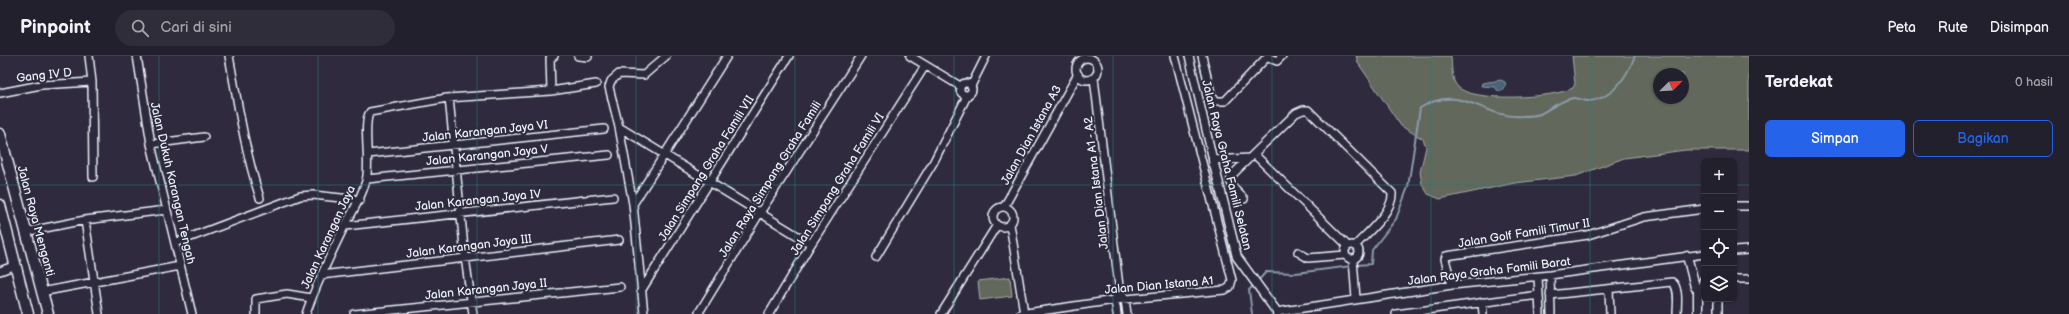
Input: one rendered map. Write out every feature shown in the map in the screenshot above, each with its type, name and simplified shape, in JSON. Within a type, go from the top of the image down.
[{"type":"main road","name":"Jalan Raya Menganti","points":[[0,134],[48,314]]},
{"type":"main road","points":[[0,206],[28,314]]},
{"type":"street","points":[[89,56],[92,82],[93,177]]},
{"type":"street","name":"Jalan Dukuh Karangan Tengah","points":[[137,56],[151,144],[192,314]]},
{"type":"street","points":[[229,56],[241,124],[252,173],[260,198]]},
{"type":"street","points":[[551,91],[550,58],[554,56]]},
{"type":"street","points":[[578,56],[588,57]]},
{"type":"street","points":[[644,314],[633,204],[619,127],[608,87],[610,81],[621,73],[644,75],[666,56]]},
{"type":"street","points":[[633,204],[727,56]]},
{"type":"street","name":"Jalan Simpang Graha Famili VII","points":[[641,291],[711,182],[788,56]]},
{"type":"street","name":"Jalan Raya Simpang Graha Famili","points":[[698,314],[761,211],[861,56]]},
{"type":"street","points":[[910,56],[960,86]]},
{"type":"street","points":[[876,257],[934,164],[967,96],[971,93],[971,86],[986,56]]},
{"type":"street","name":"Jalan Dian Istana A1","points":[[1020,314],[1115,300],[1225,290],[1230,287],[1232,280],[1175,56]]},
{"type":"street","name":"Jalan Raya Graha Famili Selatan","points":[[1189,56],[1234,250],[1249,276],[1277,313]]},
{"type":"street","points":[[1202,56],[1212,97],[1221,102],[1231,96],[1268,57],[1277,61],[1282,56]]},
{"type":"street","points":[[1087,57],[1094,61],[1097,65],[1097,74],[1094,78],[1087,80],[1078,74],[1077,66],[1087,57]]},
{"type":"street","name":"Jalan Simpang Graha Famili VI","points":[[770,314],[811,244],[925,66]]},
{"type":"street","name":"Jalan Dian Istana A3","points":[[1004,207],[1078,74]]},
{"type":"street","name":"Jalan Dian Istana A1 - A2","points":[[1094,78],[1119,286],[1125,299],[1127,314]]},
{"type":"street","name":"Gang IV D","points":[[0,93],[41,84],[92,82]]},
{"type":"street","points":[[960,86],[968,83],[971,86]]},
{"type":"street","points":[[473,314],[465,257],[448,98],[551,91],[596,84]]},
{"type":"street","points":[[960,86],[960,93],[967,96]]},
{"type":"street","name":"Jalan Karangan Jaya","points":[[306,314],[321,275],[345,226],[360,200],[367,179],[368,154],[366,122],[368,113],[371,111],[448,98]]},
{"type":"street","points":[[1244,199],[1231,185],[1230,179],[1232,175],[1296,113],[1303,110],[1308,110],[1314,114],[1392,193],[1390,205],[1385,213],[1351,246],[1346,248],[1345,255]]},
{"type":"street","points":[[619,127],[761,211],[811,244]]},
{"type":"street","name":"Jalan Karangan Jaya VI","points":[[368,154],[604,129]]},
{"type":"street","points":[[151,144],[204,137]]},
{"type":"street","name":"Jalan Karangan Jaya V","points":[[367,179],[609,154]]},
{"type":"street","points":[[1213,160],[1252,156],[1351,246],[1359,251],[1354,260],[1356,299]]},
{"type":"street","points":[[175,243],[300,196],[313,195],[360,200]]},
{"type":"street","name":"Jalan Karangan Jaya IV","points":[[345,226],[613,197]]},
{"type":"street","points":[[1737,206],[1749,206]]},
{"type":"street","points":[[1010,224],[1004,227],[997,225],[993,217],[994,213],[1000,208],[1004,207],[1012,213],[1012,221],[1010,224],[1024,314]]},
{"type":"street","name":"Jalan Golf Famili Timur II","points":[[1452,285],[1445,259],[1446,256],[1588,235],[1644,218],[1701,209]]},
{"type":"street","points":[[25,232],[85,220],[166,210]]},
{"type":"street","points":[[85,220],[93,282],[99,314]]},
{"type":"street","points":[[941,314],[997,225]]},
{"type":"street","name":"Jalan Karangan Jaya III","points":[[321,275],[619,240]]},
{"type":"street","points":[[1737,251],[1749,250]]},
{"type":"street","points":[[1298,252],[1308,258],[1345,255],[1354,260]]},
{"type":"street","name":"Jalan Raya Graha Famili Barat","points":[[1277,313],[1356,299],[1452,285],[1538,277],[1701,254]]},
{"type":"street","points":[[1687,256],[1695,286],[1698,290],[1698,314]]},
{"type":"street","points":[[0,271],[16,265]]},
{"type":"street","points":[[41,292],[180,266]]},
{"type":"street","points":[[1550,275],[1551,314]]},
{"type":"street","points":[[1538,277],[1540,314]]},
{"type":"street","points":[[1737,280],[1749,279]]},
{"type":"street","points":[[1550,295],[1672,282],[1676,285],[1677,290],[1677,314]]},
{"type":"street","name":"Jalan Karangan Jaya II","points":[[354,314],[620,286]]},
{"type":"street","name":"Jalan Dian Istana A1 - A2","points":[[1116,314],[1115,300],[1119,286]]},
{"type":"street","points":[[1698,290],[1701,287]]},
{"type":"street","points":[[1609,288],[1610,314]]},
{"type":"street","points":[[256,314],[256,299],[287,294],[312,298]]},
{"type":"street","points":[[1396,314],[1417,313],[1482,302],[1539,295]]},
{"type":"street","points":[[1482,302],[1482,314]]},
{"type":"street","points":[[1718,302],[1718,314]]},
{"type":"green space","points":[[1356,56],[1451,56],[1452,72],[1457,86],[1465,91],[1478,95],[1513,97],[1549,94],[1573,88],[1575,84],[1572,56],[1749,56],[1749,150],[1686,150],[1624,158],[1576,176],[1515,183],[1440,199],[1428,194],[1422,184],[1420,172],[1426,147],[1423,139],[1401,126],[1358,63]]},
{"type":"green space","points":[[1010,277],[1012,296],[980,300],[978,281]]},
{"type":"water","points":[[1501,80],[1505,82],[1506,86],[1502,91],[1498,91],[1495,87],[1481,86],[1482,83]]},
{"type":"waterway","points":[[1356,265],[1371,264],[1372,250],[1396,219],[1408,187],[1420,108],[1435,101],[1448,99],[1472,103],[1508,115],[1538,115],[1569,99],[1575,98],[1590,101],[1606,96],[1613,91],[1624,78],[1635,56]]},
{"type":"waterway","points":[[1257,282],[1266,272],[1296,273],[1352,266]]},
{"type":"waterway","points":[[1252,314],[1249,290],[1254,285]]}]
